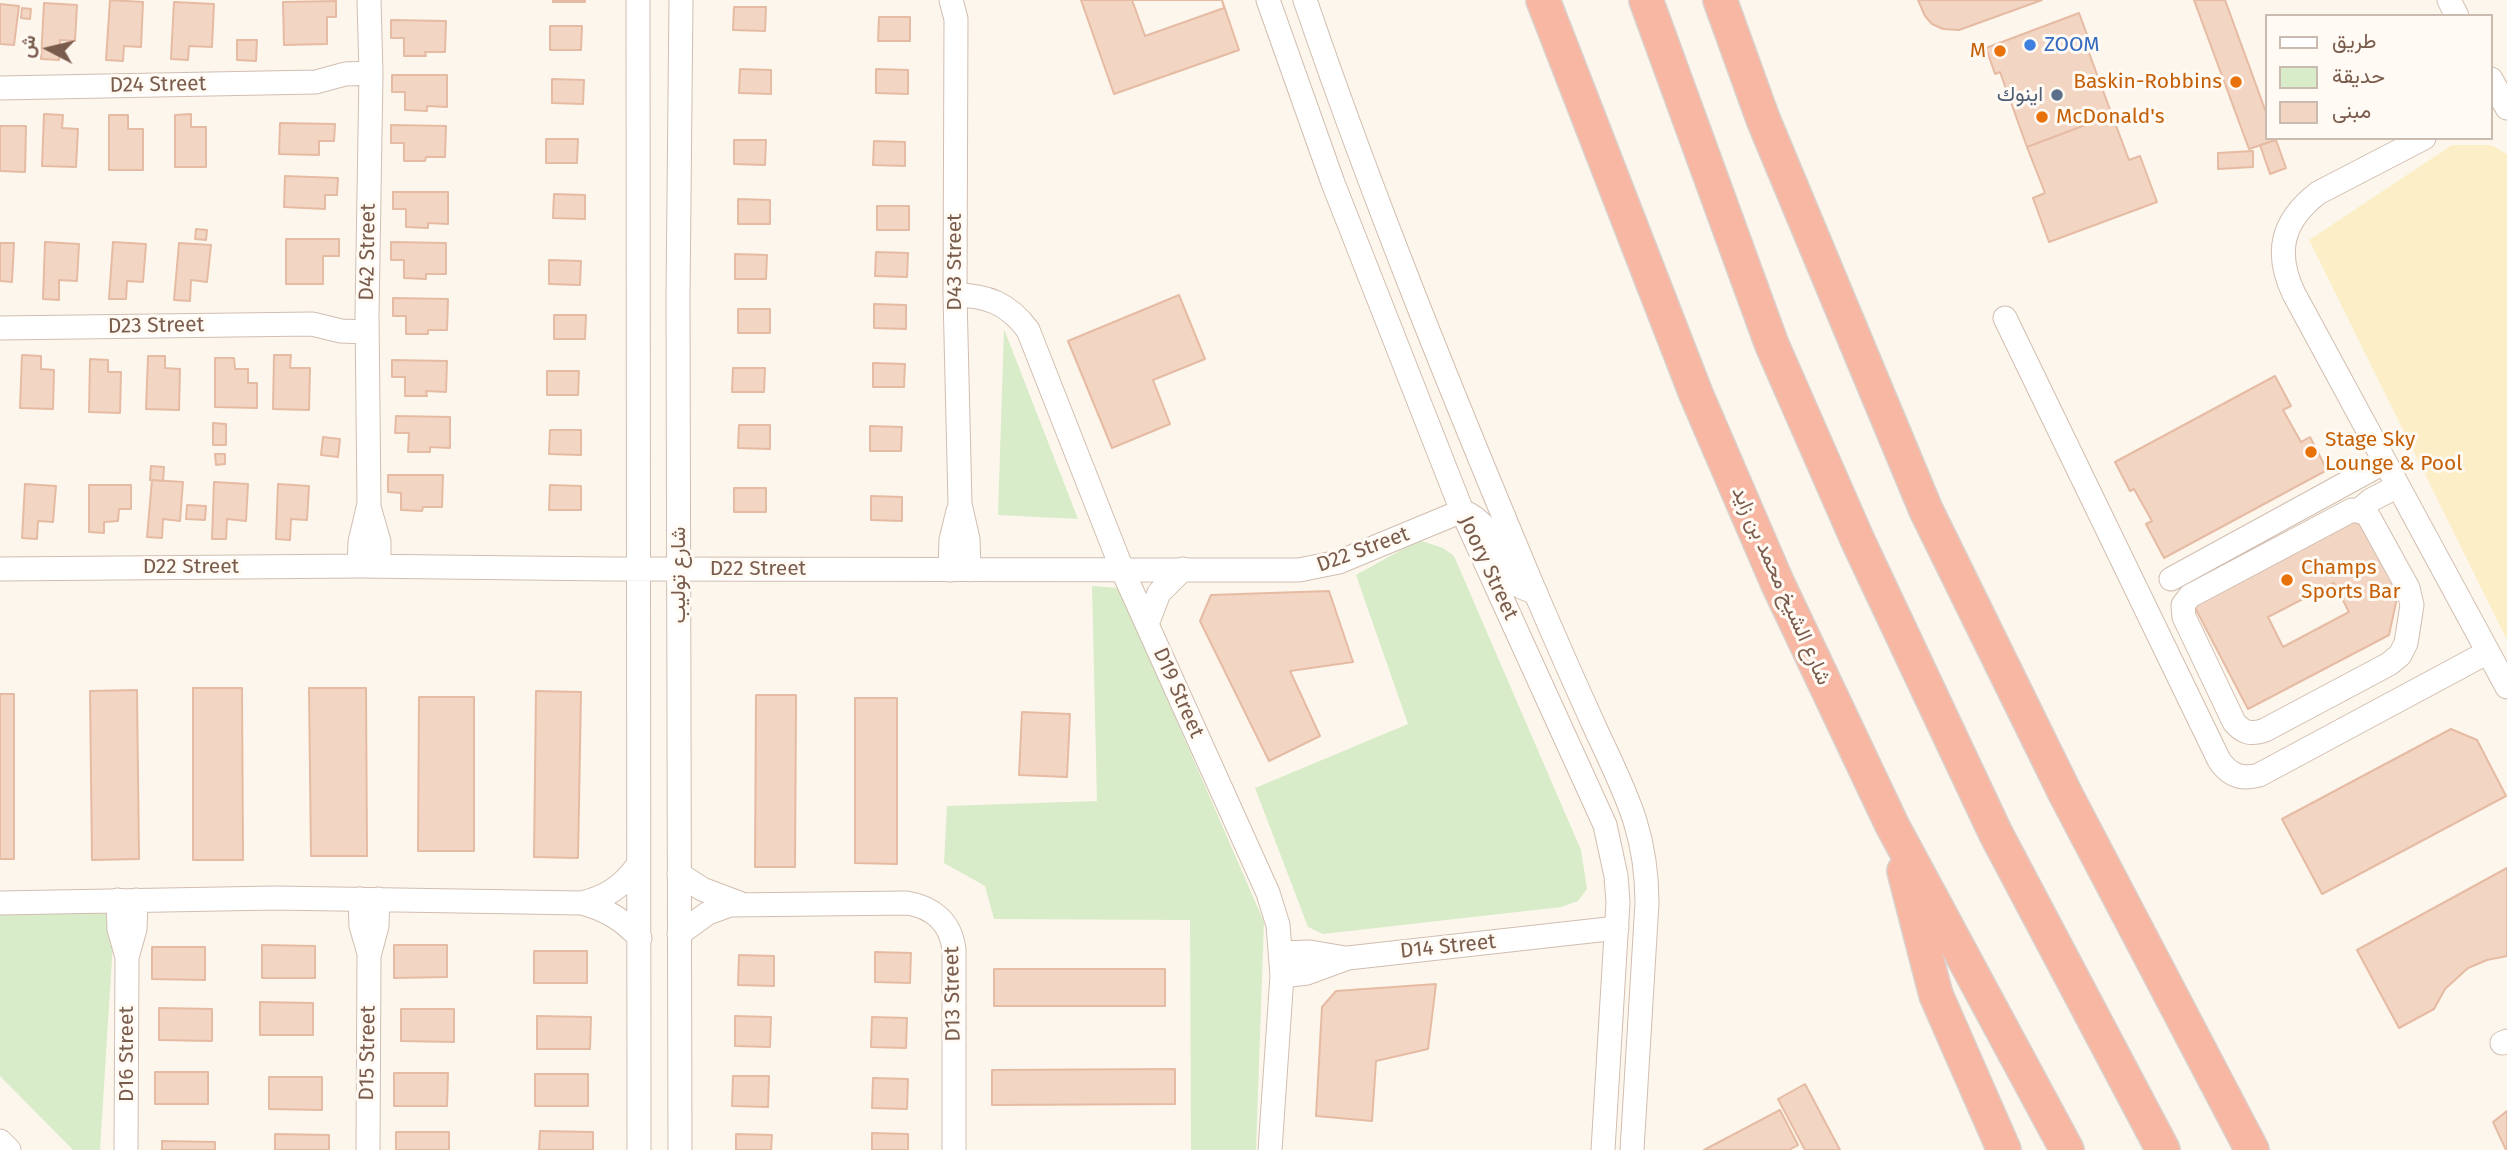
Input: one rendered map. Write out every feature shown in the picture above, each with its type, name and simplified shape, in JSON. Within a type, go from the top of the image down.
[{"type":"highway","name":"شارع الشيخ محمد بن زايد","points":[[1543,0],[1696,394],[1777,582],[1892,825],[2067,1150]]},
{"type":"highway","points":[[1646,0],[1772,345],[1858,541],[1996,834],[2162,1150]]},
{"type":"highway","points":[[1720,0],[1768,131],[1926,510],[2066,795],[2252,1150]]},
{"type":"highway","points":[[1892,825],[1936,995],[2004,1150]]},
{"type":"street","name":"D42 Street","points":[[369,0],[369,504],[379,541],[369,566]]},
{"type":"street","name":"شارع توليب","points":[[638,0],[639,1150]]},
{"type":"street","name":"شارع توليب","points":[[680,1150],[678,296],[681,0]]},
{"type":"street","name":"Joory Street","points":[[1268,0],[1337,195],[1462,511],[1605,825],[1616,876],[1617,928],[1603,1150]]},
{"type":"street","name":"Joory Street","points":[[1305,0],[1364,170],[1423,322],[1536,593],[1634,811],[1645,856],[1647,903],[1632,1150]]},
{"type":"street","name":"D43 Street","points":[[956,6],[955,295],[960,505],[968,539],[960,570]]},
{"type":"street","name":"D24 Street","points":[[0,88],[316,82],[346,90],[371,82]]},
{"type":"street","points":[[2420,140],[2318,193],[2303,205],[2291,220],[2284,238],[2282,257],[2286,277],[2507,687]]},
{"type":"street","name":"D19 Street","points":[[955,295],[983,297],[996,302],[1009,309],[1028,330],[1122,569],[1268,892],[1278,925],[1282,964],[1270,1150]]},
{"type":"street","points":[[2006,318],[2219,760],[2232,774],[2250,778],[2259,775],[2488,652]]},
{"type":"street","name":"D23 Street","points":[[0,328],[312,324],[341,331],[367,323]]},
{"type":"street","points":[[2171,579],[2385,462]]},
{"type":"street","points":[[2359,510],[2370,519],[2411,596],[2412,615],[2403,649],[2389,664],[2265,730],[2248,733],[2239,729],[2184,617],[2185,600],[2346,513],[2359,510],[2371,500],[2398,486]]},
{"type":"street","name":"D22 Street","points":[[0,569],[369,566],[1285,570],[1326,566],[1462,511]]},
{"type":"street","points":[[1462,511],[1485,526],[1514,582],[1536,593]]},
{"type":"street","points":[[1147,624],[1159,593],[1183,569]]},
{"type":"street","points":[[0,903],[369,898],[582,903],[596,900],[620,887],[638,865]]},
{"type":"street","name":"D13 Street","points":[[679,874],[702,890],[742,904]]},
{"type":"street","name":"D15 Street","points":[[368,1150],[369,956],[361,926],[369,898]]},
{"type":"street","name":"D16 Street","points":[[126,1150],[127,957],[135,929],[127,900]]},
{"type":"street","points":[[582,903],[608,912],[631,927],[640,938]]},
{"type":"street","name":"D13 Street","points":[[679,934],[708,913],[742,904],[907,903],[928,909],[945,924],[953,940],[954,1150]]},
{"type":"street","name":"D14 Street","points":[[1282,964],[1323,953],[1348,958],[1617,928]]},
{"type":"street","points":[[0,1141],[9,1150]]},
{"type":"green space","points":[[1004,329],[1078,519],[998,515]]},
{"type":"green space","points":[[1419,540],[1443,548],[1454,556],[1581,850],[1587,889],[1578,901],[1561,907],[1323,934],[1308,927],[1255,788],[1408,724],[1356,575]]},
{"type":"green space","points":[[1092,586],[1119,588],[1264,922],[1256,1150],[1191,1150],[1190,920],[994,919],[985,886],[944,863],[947,806],[1097,801]]},
{"type":"green space","points":[[115,911],[100,1150],[73,1150],[0,1076],[0,913]]},
{"type":"sand","points":[[2452,145],[2491,145],[2507,154],[2507,640],[2309,240]]},
{"type":"building","points":[[110,0],[143,2],[141,47],[124,46],[123,61],[106,60]]},
{"type":"building","points":[[585,0],[585,2],[553,2]]},
{"type":"building","points":[[1081,0],[1222,0],[1239,50],[1114,94]]},
{"type":"building","points":[[1132,0],[1222,0],[1224,8],[1145,36]]},
{"type":"building","points":[[1918,0],[2042,0],[1959,30],[1943,29],[1932,24]]},
{"type":"building","points":[[2194,0],[2225,0],[2266,112],[2266,140],[2276,140],[2249,149]]},
{"type":"building","points":[[336,1],[336,17],[327,17],[327,44],[284,45],[283,2]]},
{"type":"building","points":[[174,2],[214,4],[212,47],[189,46],[188,60],[171,59]]},
{"type":"building","points":[[44,3],[77,5],[75,41],[60,40],[59,60],[41,59]]},
{"type":"building","points":[[0,4],[19,6],[14,45],[0,44]]},
{"type":"building","points":[[734,7],[766,7],[765,31],[733,30]]},
{"type":"building","points":[[22,8],[31,9],[30,19],[21,18]]},
{"type":"building","name":"اينوك","points":[[2079,13],[2089,40],[2085,42],[2112,115],[2027,147],[2000,72],[1995,74],[1986,48]]},
{"type":"building","points":[[879,17],[910,17],[910,41],[878,41]]},
{"type":"building","points":[[391,20],[446,21],[445,52],[425,52],[426,56],[404,56],[404,38],[391,38]]},
{"type":"building","points":[[550,26],[582,26],[581,50],[550,50]]},
{"type":"building","points":[[237,40],[257,40],[256,61],[237,60]]},
{"type":"building","points":[[740,69],[771,70],[771,94],[739,93]]},
{"type":"building","points":[[876,69],[908,70],[908,94],[876,93]]},
{"type":"building","points":[[392,75],[447,75],[447,107],[427,106],[427,111],[405,110],[405,92],[392,92]]},
{"type":"building","points":[[552,79],[584,80],[583,104],[552,103]]},
{"type":"building","points":[[44,114],[63,115],[62,128],[78,129],[76,167],[42,166]]},
{"type":"building","points":[[191,114],[191,127],[206,127],[206,167],[175,167],[175,115]]},
{"type":"building","points":[[109,115],[128,115],[128,129],[143,129],[143,170],[109,170]]},
{"type":"building","points":[[2112,115],[2129,160],[2140,156],[2157,202],[2049,242],[2033,198],[2045,193],[2027,147]]},
{"type":"building","points":[[280,123],[335,124],[334,141],[319,141],[319,155],[279,154]]},
{"type":"building","points":[[391,125],[446,126],[445,157],[404,161],[404,143],[391,143]]},
{"type":"building","points":[[0,126],[26,126],[25,172],[0,171]]},
{"type":"building","points":[[546,139],[578,139],[577,163],[546,163]]},
{"type":"building","points":[[734,140],[766,140],[765,165],[734,164]]},
{"type":"building","points":[[2276,140],[2286,168],[2270,174],[2260,145]]},
{"type":"building","points":[[874,141],[905,142],[905,166],[873,165]]},
{"type":"building","points":[[2253,151],[2253,167],[2218,169],[2218,153]]},
{"type":"building","points":[[285,176],[338,178],[337,195],[325,195],[325,209],[284,207]]},
{"type":"building","points":[[393,192],[448,192],[448,224],[428,223],[428,228],[406,227],[406,209],[393,209]]},
{"type":"building","points":[[554,194],[585,195],[585,219],[553,218]]},
{"type":"building","points":[[738,199],[770,200],[770,224],[738,224]]},
{"type":"building","points":[[877,206],[909,206],[909,230],[877,230]]},
{"type":"building","points":[[196,229],[207,230],[206,240],[195,239]]},
{"type":"building","points":[[286,239],[339,239],[339,256],[323,256],[323,284],[286,284]]},
{"type":"building","points":[[45,242],[79,244],[77,281],[59,280],[59,300],[43,299]]},
{"type":"building","points":[[113,242],[146,244],[143,282],[127,281],[126,299],[109,299]]},
{"type":"building","points":[[391,242],[446,243],[446,274],[426,274],[426,279],[404,278],[404,260],[391,260]]},
{"type":"building","points":[[0,243],[14,243],[12,282],[0,281]]},
{"type":"building","points":[[179,243],[211,245],[207,282],[191,280],[190,301],[174,300]]},
{"type":"building","points":[[876,252],[908,253],[907,277],[875,276]]},
{"type":"building","points":[[735,254],[767,255],[766,279],[735,279]]},
{"type":"building","points":[[549,260],[581,261],[580,285],[549,284]]},
{"type":"building","points":[[1179,295],[1205,359],[1153,380],[1170,424],[1112,448],[1068,341]]},
{"type":"building","points":[[393,298],[448,299],[447,330],[428,330],[428,334],[406,334],[406,316],[393,316]]},
{"type":"building","points":[[874,304],[906,305],[906,329],[874,328]]},
{"type":"building","points":[[738,309],[770,309],[770,333],[738,333]]},
{"type":"building","points":[[554,315],[586,315],[585,339],[554,339]]},
{"type":"building","points":[[22,355],[41,356],[41,369],[54,370],[53,409],[20,408]]},
{"type":"building","points":[[274,355],[291,355],[290,368],[310,368],[309,410],[273,409]]},
{"type":"building","points":[[148,356],[165,356],[165,368],[180,369],[179,410],[146,409]]},
{"type":"building","points":[[215,358],[234,358],[235,369],[248,369],[248,383],[257,383],[257,408],[215,407]]},
{"type":"building","points":[[90,359],[108,360],[108,372],[121,372],[120,413],[89,412]]},
{"type":"building","points":[[392,360],[447,361],[446,392],[426,391],[427,396],[405,396],[405,377],[392,377]]},
{"type":"building","points":[[873,363],[905,364],[904,387],[873,387]]},
{"type":"building","points":[[733,368],[765,368],[764,392],[732,392]]},
{"type":"building","points":[[547,371],[579,371],[578,395],[547,395]]},
{"type":"building","points":[[2275,376],[2291,406],[2283,410],[2301,442],[2310,437],[2327,470],[2164,558],[2146,524],[2152,521],[2134,489],[2130,491],[2115,462]]},
{"type":"building","points":[[396,416],[450,417],[450,448],[430,447],[430,452],[408,452],[409,433],[395,433]]},
{"type":"building","points":[[213,423],[226,424],[226,445],[213,445]]},
{"type":"building","points":[[739,425],[770,425],[770,449],[738,448]]},
{"type":"building","points":[[870,426],[902,427],[901,451],[870,451]]},
{"type":"building","points":[[550,430],[581,430],[581,455],[549,454]]},
{"type":"building","points":[[323,437],[340,439],[338,457],[321,455]]},
{"type":"building","points":[[215,454],[225,454],[225,464],[216,465]]},
{"type":"building","points":[[151,466],[164,467],[163,481],[150,480]]},
{"type":"building","points":[[388,475],[443,475],[442,507],[423,507],[422,511],[401,510],[401,493],[388,492]]},
{"type":"building","points":[[152,480],[183,482],[180,521],[163,519],[162,538],[147,537]]},
{"type":"building","points":[[214,482],[248,484],[246,521],[227,519],[226,539],[212,539]]},
{"type":"building","points":[[25,484],[56,486],[53,522],[38,521],[37,539],[22,538]]},
{"type":"building","points":[[278,484],[309,486],[307,520],[291,519],[290,540],[276,539]]},
{"type":"building","points":[[89,485],[131,485],[131,509],[119,509],[118,521],[104,522],[104,533],[89,532]]},
{"type":"building","points":[[550,485],[581,486],[581,510],[549,510]]},
{"type":"building","points":[[734,488],[766,488],[766,512],[734,512]]},
{"type":"building","points":[[871,496],[902,497],[902,521],[871,520]]},
{"type":"building","points":[[187,505],[206,506],[205,520],[186,519]]},
{"type":"building","points":[[2362,512],[2400,584],[2389,635],[2248,709],[2192,602]],"holes":[[[2334,583],[2349,612],[2283,647],[2268,617]]]},
{"type":"building","points":[[1329,591],[1353,662],[1290,671],[1320,736],[1269,761],[1200,621],[1211,595]]},
{"type":"building","points":[[193,688],[242,688],[243,860],[193,860]]},
{"type":"building","points":[[309,688],[366,688],[367,856],[311,856]]},
{"type":"building","points":[[137,690],[139,859],[92,860],[90,691]]},
{"type":"building","points":[[536,691],[581,692],[578,858],[534,857]]},
{"type":"building","points":[[0,694],[14,694],[14,859],[0,859]]},
{"type":"building","points":[[756,695],[796,695],[795,867],[755,867]]},
{"type":"building","points":[[419,697],[474,697],[474,851],[418,851]]},
{"type":"building","points":[[855,698],[897,698],[897,864],[855,863]]},
{"type":"building","points":[[1022,712],[1070,714],[1067,777],[1019,775]]},
{"type":"building","points":[[2451,729],[2477,740],[2506,796],[2322,894],[2282,819]]},
{"type":"building","points":[[2507,868],[2507,956],[2468,968],[2445,989],[2434,1009],[2399,1028],[2357,950]]},
{"type":"building","points":[[262,945],[315,946],[315,978],[262,978]]},
{"type":"building","points":[[394,945],[447,945],[447,977],[394,978]]},
{"type":"building","points":[[152,947],[205,947],[205,980],[152,979]]},
{"type":"building","points":[[534,951],[587,951],[587,983],[534,983]]},
{"type":"building","points":[[875,952],[911,953],[910,983],[875,982]]},
{"type":"building","points":[[739,955],[774,956],[774,986],[738,985]]},
{"type":"building","points":[[994,969],[1165,969],[1165,1006],[994,1006]]},
{"type":"building","points":[[1436,984],[1428,1049],[1376,1061],[1372,1121],[1316,1116],[1322,1007],[1336,991]]},
{"type":"building","points":[[260,1002],[313,1003],[313,1035],[260,1035]]},
{"type":"building","points":[[159,1008],[212,1009],[212,1041],[159,1040]]},
{"type":"building","points":[[401,1009],[454,1009],[454,1042],[401,1041]]},
{"type":"building","points":[[537,1016],[591,1017],[590,1049],[537,1049]]},
{"type":"building","points":[[735,1016],[771,1017],[770,1047],[735,1046]]},
{"type":"building","points":[[872,1017],[907,1018],[906,1048],[871,1047]]},
{"type":"building","points":[[1175,1069],[1175,1104],[992,1105],[992,1070]]},
{"type":"building","points":[[155,1072],[208,1072],[208,1104],[155,1104]]},
{"type":"building","points":[[394,1073],[448,1073],[447,1106],[394,1106]]},
{"type":"building","points":[[535,1074],[588,1074],[588,1106],[535,1106]]},
{"type":"building","points":[[733,1076],[769,1076],[768,1107],[732,1106]]},
{"type":"building","points":[[269,1077],[322,1077],[322,1110],[269,1109]]},
{"type":"building","points":[[873,1078],[908,1079],[907,1109],[872,1108]]},
{"type":"building","points":[[1805,1084],[1840,1150],[1805,1150],[1778,1099]]},
{"type":"building","points":[[1780,1110],[1798,1145],[1789,1150],[1704,1150]]},
{"type":"building","points":[[2507,1111],[2507,1150],[2506,1150],[2493,1122]]},
{"type":"building","points":[[540,1131],[593,1132],[593,1150],[539,1150]]},
{"type":"building","points":[[396,1132],[449,1132],[449,1150],[396,1150]]},
{"type":"building","points":[[872,1133],[908,1134],[908,1150],[872,1150]]},
{"type":"building","points":[[275,1134],[329,1135],[329,1150],[275,1150]]},
{"type":"building","points":[[736,1134],[772,1135],[771,1150],[736,1150]]},
{"type":"building","points":[[162,1141],[215,1142],[215,1150],[162,1150]]},
{"type":"place","name":"ZOOM","points":[[2030,45]]},
{"type":"place","name":"M","points":[[2000,51]]},
{"type":"place","name":"Baskin-Robbins","points":[[2236,82]]},
{"type":"place","name":"اينوك","points":[[2057,95]]},
{"type":"place","name":"McDonald's","points":[[2042,117]]},
{"type":"place","name":"Stage Sky Lounge & Pool","points":[[2311,452]]},
{"type":"place","name":"Champs Sports Bar","points":[[2287,580]]}]
